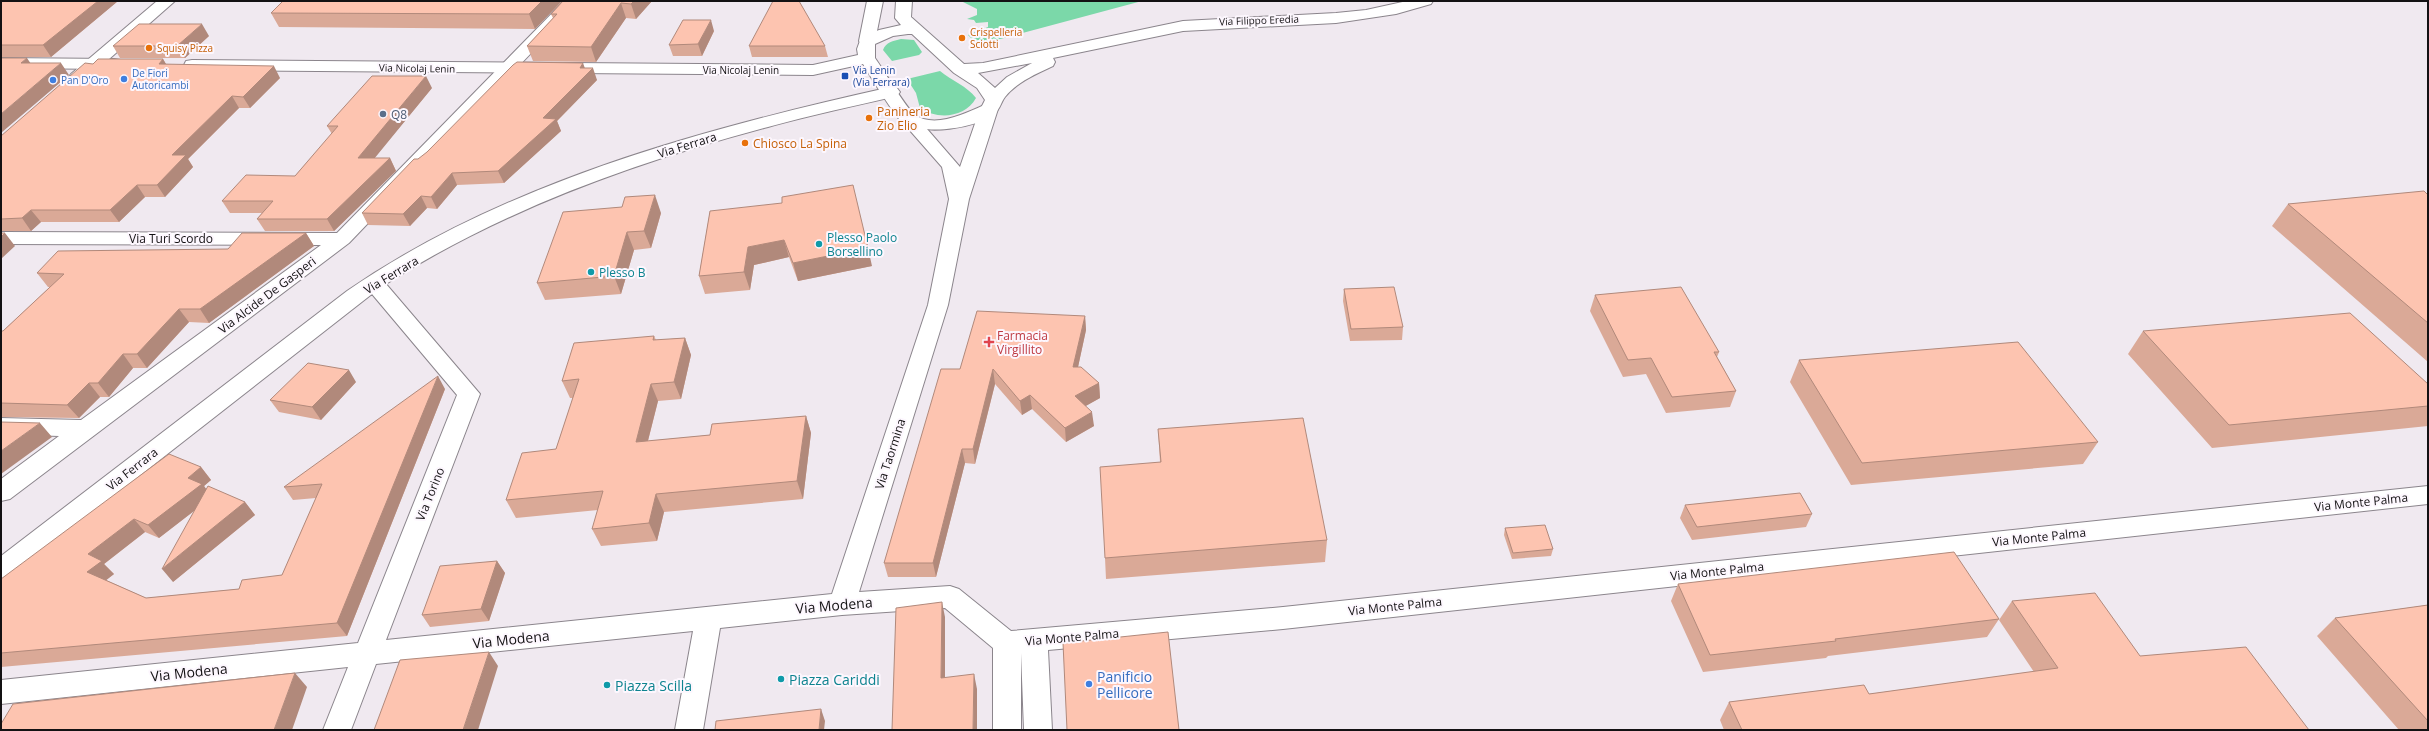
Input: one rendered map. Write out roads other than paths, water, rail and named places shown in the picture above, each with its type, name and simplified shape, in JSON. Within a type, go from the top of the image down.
[{"type":"street","points":[[63,90],[167,1]]},
{"type":"street","name":"Via Alcide De Gasperi","points":[[1,492],[88,429],[342,239],[573,1]]},
{"type":"street","points":[[876,1],[865,50],[867,58],[908,118],[951,166],[959,199]]},
{"type":"street","points":[[904,1],[903,18],[960,68],[988,88],[991,104]]},
{"type":"street","name":"Via Filippo Eredia","points":[[1094,45],[1183,26],[1212,22],[1358,15],[1385,12],[1425,1]]},
{"type":"street","points":[[867,41],[880,34],[897,29],[915,29]]},
{"type":"street","points":[[960,68],[983,68],[1094,45]]},
{"type":"street","points":[[908,118],[927,124],[945,125],[960,122],[991,104],[1012,82],[1036,67],[1094,45]]},
{"type":"street","name":"Via Nicolaj Lenin","points":[[173,65],[506,69],[814,70],[867,58]]},
{"type":"street","points":[[1,63],[134,64]]},
{"type":"street","name":"Via Ferrara","points":[[1,570],[374,283],[465,232],[557,190],[692,143],[790,113],[891,92]]},
{"type":"street","name":"Via Taormina","points":[[842,604],[938,305],[959,199],[991,104]]},
{"type":"street","name":"Via Turi Scordo","points":[[1,238],[342,239]]},
{"type":"street","name":"Via Torino","points":[[337,730],[470,394],[374,283]]},
{"type":"street","points":[[1,426],[88,429]]},
{"type":"street","name":"Via Monte Palma","points":[[1006,643],[1299,616],[2428,495]]},
{"type":"street","name":"Via Modena","points":[[11,699],[366,654],[842,604],[950,597],[1006,643]]},
{"type":"street","points":[[689,730],[708,618]]},
{"type":"street","points":[[1034,641],[1038,730]]},
{"type":"street","points":[[1006,643],[1007,730]]},
{"type":"place","name":"Crispelleria Sciotti","points":[[962,38]]},
{"type":"place","name":"Squisy Pizza","points":[[149,48]]},
{"type":"place","name":"Via Lenin (Via Ferrara)","points":[[845,76]]},
{"type":"place","name":"De Fiori Autoricambi","points":[[124,79]]},
{"type":"place","name":"Pan D'Oro","points":[[53,80]]},
{"type":"place","name":"Q8","points":[[383,114]]},
{"type":"place","name":"Panineria Zio Elio","points":[[869,118]]},
{"type":"place","name":"Chiosco La Spina","points":[[745,143]]},
{"type":"place","name":"Plesso Paolo Borsellino","points":[[819,244]]},
{"type":"place","name":"Plesso B","points":[[591,272]]},
{"type":"place","name":"Farmacia Virgillito","points":[[989,342]]},
{"type":"place","name":"Piazza Cariddi","points":[[781,679]]},
{"type":"place","name":"Panificio Pellicore","points":[[1089,684]]},
{"type":"place","name":"Piazza Scilla","points":[[607,685]]}]
